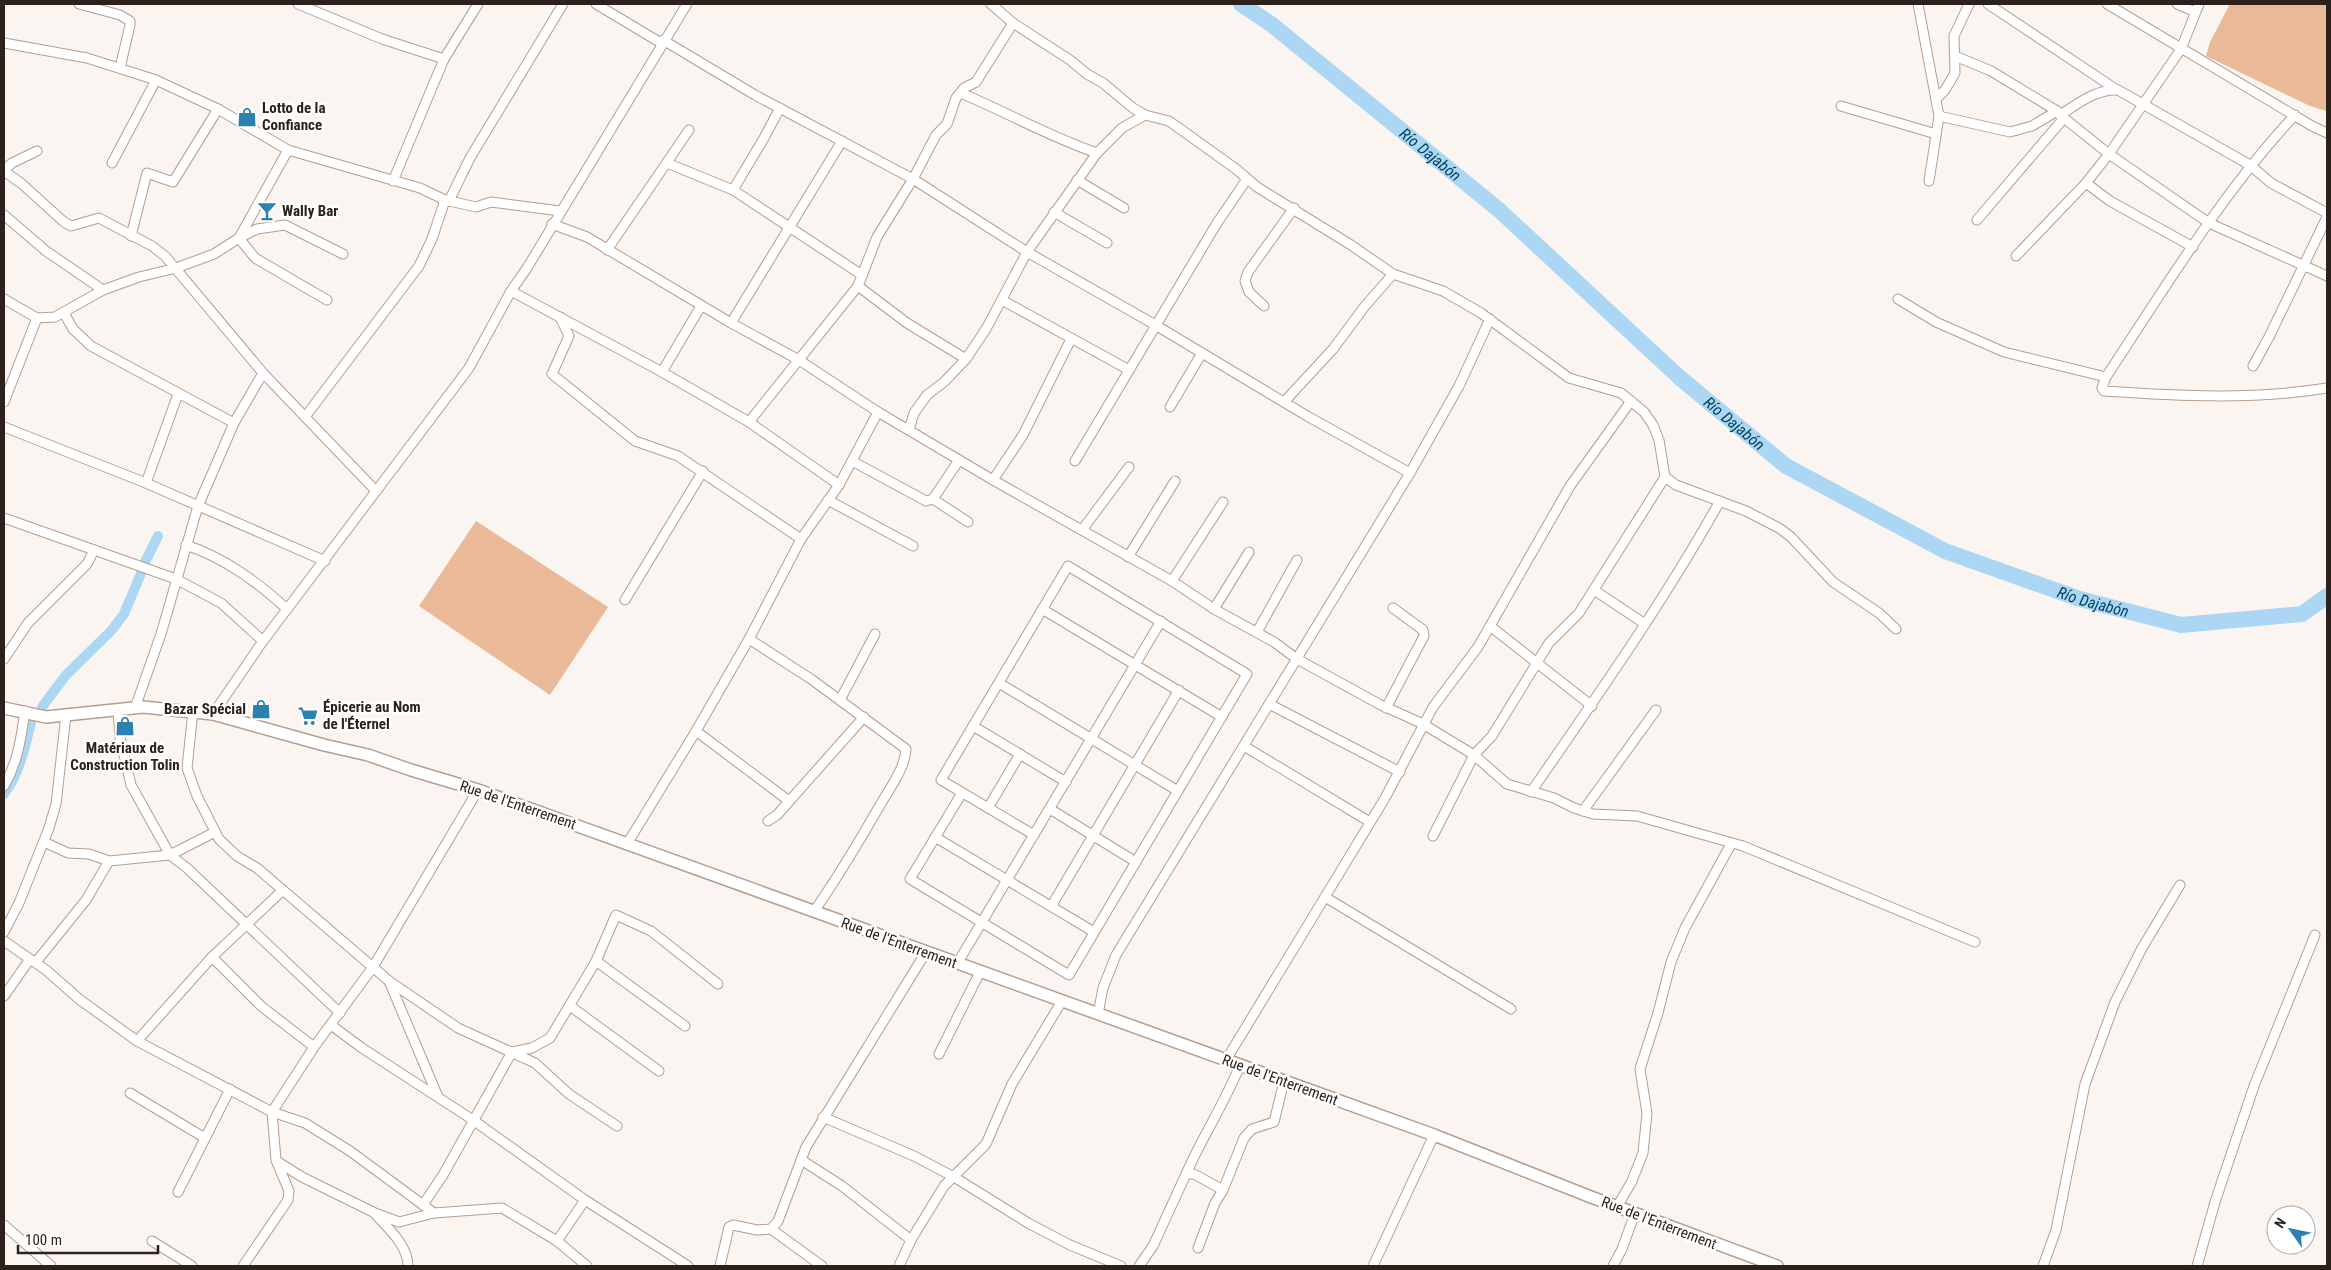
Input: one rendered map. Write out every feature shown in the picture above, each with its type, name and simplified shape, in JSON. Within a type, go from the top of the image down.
[{"type":"street","points":[[79,4],[120,15],[130,21],[120,68]]},
{"type":"street","points":[[298,4],[382,39],[444,59]]},
{"type":"street","points":[[393,181],[444,59],[478,4]]},
{"type":"street","points":[[305,417],[419,266],[447,201],[470,158],[563,4]]},
{"type":"street","points":[[596,4],[780,108],[913,179],[1027,252],[1410,473]]},
{"type":"street","points":[[213,714],[263,641],[469,368],[511,291],[527,268],[662,42],[687,4]]},
{"type":"street","points":[[991,4],[1013,23],[1070,60],[1145,115],[1169,122],[1257,187],[1294,208],[1393,274],[1443,291],[1490,319],[1540,355],[1561,374],[1621,393],[1644,412],[1659,440],[1665,477],[1579,613],[1549,643],[1492,736],[1474,755],[1433,836]]},
{"type":"street","points":[[1918,4],[1938,116],[1929,182]]},
{"type":"street","points":[[1936,99],[1945,90],[1955,73],[1954,36],[1969,4]]},
{"type":"street","points":[[1988,4],[2118,90],[2250,165],[2271,183],[2327,215],[2253,366]]},
{"type":"street","points":[[2107,4],[2180,49],[2327,133]]},
{"type":"street","points":[[2016,256],[2086,183],[2109,154],[2180,49],[2197,8],[2178,4]]},
{"type":"street","points":[[750,422],[858,286],[877,237],[913,179],[936,135],[947,124],[956,98],[976,82],[1013,23]]},
{"type":"street","points":[[4,43],[88,58],[156,80],[218,109],[288,150],[420,188],[447,201],[476,207],[491,202],[560,211]]},
{"type":"street","points":[[1955,56],[1990,71],[2060,115],[2109,154],[2209,223],[2327,276]]},
{"type":"street","points":[[112,163],[143,109],[156,80]]},
{"type":"street","points":[[1938,116],[2010,132],[2060,115],[2092,95],[2108,90],[2118,90]]},
{"type":"street","points":[[961,93],[1000,109],[1072,144],[1097,153]]},
{"type":"street","points":[[1841,106],[1936,134]]},
{"type":"street","points":[[733,190],[780,108]]},
{"type":"street","points":[[131,236],[148,172],[172,182],[218,109]]},
{"type":"street","points":[[908,430],[914,413],[927,395],[944,382],[966,359],[1002,300],[1027,252],[1097,153],[1110,137],[1145,115]]},
{"type":"street","points":[[1977,220],[2060,115]]},
{"type":"street","points":[[2295,115],[2250,165],[2209,223],[2102,385],[2104,390],[2159,394],[2243,394],[2327,388]]},
{"type":"street","points":[[607,250],[689,130]]},
{"type":"street","points":[[731,323],[842,141]]},
{"type":"street","points":[[36,150],[12,162],[4,170],[71,226],[99,218],[159,251],[176,268],[263,373],[376,491]]},
{"type":"street","points":[[239,238],[288,150]]},
{"type":"street","points":[[667,163],[733,190],[862,275]]},
{"type":"street","points":[[1075,462],[1217,223],[1247,179]]},
{"type":"street","points":[[1077,180],[1124,208]]},
{"type":"street","points":[[2086,183],[2110,201],[2193,247]]},
{"type":"street","points":[[1264,306],[1249,292],[1244,280],[1294,208]]},
{"type":"street","points":[[1054,212],[1107,243]]},
{"type":"street","points":[[4,215],[46,251],[103,290]]},
{"type":"street","points":[[552,224],[586,237],[701,306],[799,360],[878,412],[993,480],[1172,581],[1214,609],[1274,642],[1297,659],[1386,708],[1423,724],[1474,755],[1507,784],[1554,798],[1584,811],[1606,816],[1637,816],[1743,846],[1975,942]]},
{"type":"street","points":[[4,298],[37,318],[55,317],[103,290],[139,276],[176,268],[214,254],[257,229],[285,225],[342,254]]},
{"type":"street","points":[[239,238],[254,258],[327,300]]},
{"type":"street","points":[[1284,402],[1333,349],[1365,306],[1393,274]]},
{"type":"street","points":[[858,286],[907,323],[966,359]]},
{"type":"street","points":[[511,291],[662,372],[750,422],[839,485]]},
{"type":"street","points":[[1898,299],[1936,322],[2004,352],[2106,377]]},
{"type":"street","points":[[1002,300],[1129,370]]},
{"type":"street","points":[[662,372],[701,306]]},
{"type":"street","points":[[64,313],[73,329],[91,346],[234,423]]},
{"type":"street","points":[[560,317],[569,336],[552,374],[635,441],[678,456],[703,471],[801,540]]},
{"type":"street","points":[[4,402],[37,318]]},
{"type":"street","points":[[1098,1014],[1103,988],[1116,955],[1410,473],[1459,386],[1490,319]]},
{"type":"street","points":[[993,480],[1023,435],[1071,339]]},
{"type":"street","points":[[1170,407],[1202,353]]},
{"type":"street","points":[[135,708],[162,634],[198,506],[234,423],[263,373]]},
{"type":"street","points":[[146,483],[178,394]]},
{"type":"street","points":[[1226,1060],[1400,772],[1433,707],[1478,647],[1570,486],[1632,401]]},
{"type":"street","points":[[626,844],[696,731],[749,639],[801,540],[839,485],[878,412]]},
{"type":"street","points":[[4,427],[146,483],[325,561]]},
{"type":"street","points":[[852,461],[926,501],[933,499],[959,460]]},
{"type":"street","points":[[1082,530],[1128,467]]},
{"type":"street","points":[[625,600],[703,471]]},
{"type":"street","points":[[1665,477],[1676,484],[1746,511],[1779,528],[1791,537],[1832,582],[1879,613],[1896,629]]},
{"type":"street","points":[[1128,556],[1175,481]]},
{"type":"street","points":[[933,499],[968,522]]},
{"type":"street","points":[[828,500],[913,546]]},
{"type":"street","points":[[1531,792],[1592,706],[1646,624],[1720,501]]},
{"type":"street","points":[[1172,581],[1222,502]]},
{"type":"street","points":[[4,518],[176,579],[221,603],[263,641]]},
{"type":"street","points":[[186,545],[211,553],[241,572],[262,587],[287,610]]},
{"type":"street","points":[[4,659],[28,623],[87,564],[94,550]]},
{"type":"street","points":[[1214,609],[1249,552]]},
{"type":"street","points":[[1257,632],[1297,560]]},
{"type":"street","points":[[962,793],[910,879],[1069,975],[1247,674],[1068,566],[941,780],[1034,835]]},
{"type":"street","points":[[1594,590],[1646,624]]},
{"type":"street","points":[[1386,708],[1424,636],[1423,630],[1418,625],[1393,608]]},
{"type":"street","points":[[1042,609],[1222,717]]},
{"type":"street","points":[[957,964],[1161,621]]},
{"type":"street","points":[[1490,626],[1592,706]]},
{"type":"street","points":[[840,700],[875,634]]},
{"type":"street","points":[[749,639],[840,700],[906,749],[906,760],[839,877],[814,911]]},
{"type":"street","points":[[998,683],[1136,764],[1178,791]]},
{"type":"street","points":[[1052,906],[1179,690]]},
{"type":"street","points":[[1269,704],[1400,772]]},
{"type":"street","name":"Rue de l'Enterrement","points":[[4,708],[46,717],[135,708],[193,711],[213,714],[324,745],[368,754],[411,770],[478,790],[1434,1135],[1617,1207],[1777,1266]]},
{"type":"street","points":[[1584,811],[1656,710]]},
{"type":"street","points":[[4,786],[13,771],[21,744],[24,711]]},
{"type":"street","points":[[118,711],[120,737],[131,784],[170,855],[188,868],[340,1013]]},
{"type":"street","points":[[193,711],[187,768],[197,796],[215,832],[237,856],[257,868],[389,981],[458,1028],[535,1063],[569,1094],[617,1126]]},
{"type":"street","points":[[4,932],[19,903],[44,842],[56,804],[66,716]]},
{"type":"street","points":[[768,821],[789,801],[864,718]]},
{"type":"street","points":[[973,726],[1066,782]]},
{"type":"street","points":[[696,731],[789,801]]},
{"type":"street","points":[[1244,746],[1370,822]]},
{"type":"street","points":[[988,808],[1020,754]]},
{"type":"street","points":[[243,1266],[288,1200],[289,1191],[276,1160],[272,1112],[314,1047],[373,968],[478,790]]},
{"type":"street","points":[[1050,809],[1136,862]]},
{"type":"street","points":[[44,842],[68,853],[89,854],[109,860],[170,855],[215,832]]},
{"type":"street","points":[[935,837],[1094,932]]},
{"type":"street","points":[[1617,1207],[1632,1181],[1643,1154],[1646,1113],[1640,1069],[1658,1013],[1671,962],[1686,928],[1731,844]]},
{"type":"street","points":[[4,996],[86,900],[109,860]]},
{"type":"street","points":[[2043,1266],[2056,1230],[2085,1084],[2108,1020],[2142,948],[2180,885]]},
{"type":"street","points":[[137,1041],[182,988],[283,890]]},
{"type":"street","points":[[1325,897],[1511,1009]]},
{"type":"street","points":[[423,1205],[512,1052],[532,1048],[550,1038],[596,961],[616,915],[651,931],[718,984]]},
{"type":"street","points":[[2197,1266],[2254,1086],[2315,935]]},
{"type":"street","points":[[4,941],[33,960],[79,999],[137,1041],[272,1112],[305,1123],[350,1151],[434,1213]]},
{"type":"street","points":[[771,1229],[778,1221],[803,1161],[806,1147],[926,952]]},
{"type":"street","points":[[212,957],[261,1006],[314,1047]]},
{"type":"street","points":[[596,961],[685,1026]]},
{"type":"street","points":[[939,1054],[980,972]]},
{"type":"street","points":[[389,981],[438,1097]]},
{"type":"street","points":[[899,1266],[911,1240],[944,1186],[986,1144],[1012,1084],[1062,1001]]},
{"type":"street","points":[[570,1006],[659,1071]]},
{"type":"street","points":[[331,1025],[390,1067],[473,1120],[586,1200],[688,1266]]},
{"type":"street","points":[[1139,1266],[1153,1246],[1203,1136],[1223,1103],[1240,1065]]},
{"type":"street","points":[[1198,1248],[1215,1202],[1244,1138],[1252,1129],[1274,1122],[1284,1081]]},
{"type":"street","points":[[178,1192],[230,1089]]},
{"type":"street","points":[[130,1093],[205,1138]]},
{"type":"street","points":[[823,1117],[914,1156],[954,1176],[1028,1223],[1070,1245],[1121,1266]]},
{"type":"street","points":[[1374,1266],[1434,1135]]},
{"type":"street","points":[[276,1160],[286,1168],[374,1213],[399,1222],[434,1213],[502,1208],[557,1241],[587,1266]]},
{"type":"street","points":[[803,1161],[842,1186],[911,1240]]},
{"type":"street","points":[[1186,1174],[1194,1174],[1222,1190]]},
{"type":"street","points":[[557,1241],[586,1200]]},
{"type":"street","points":[[374,1213],[396,1237],[408,1260],[408,1266]]},
{"type":"street","points":[[1613,1266],[1622,1249],[1634,1213]]},
{"type":"street","points":[[720,1266],[729,1227],[733,1225],[757,1230],[771,1229],[822,1266]]},
{"type":"street","points":[[4,1227],[51,1266]]},
{"type":"street","points":[[152,1241],[192,1266]]},
{"type":"shaded area","points":[[2230,4],[2327,4],[2327,111],[2310,106],[2206,56],[2210,42]]},
{"type":"shaded area","points":[[476,521],[608,607],[550,695],[419,606]]},
{"type":"waterway","name":"Río Dajabón","points":[[1241,4],[1271,24],[1499,210],[1679,377],[1786,466],[1945,551],[2080,599],[2181,625],[2302,614],[2327,596]]},
{"type":"waterway","points":[[145,562],[158,536]]},
{"type":"waterway","points":[[42,707],[66,675],[111,631],[124,614],[142,571]]},
{"type":"waterway","points":[[4,794],[18,770],[31,723]]},
{"type":"place","name":"Lotto de la Confiance","points":[[247,117]]},
{"type":"place","name":"Wally Bar","points":[[267,211]]},
{"type":"place","name":"Bazar Spécial","points":[[261,709]]},
{"type":"place","name":"Épicerie au Nom de l'Éternel","points":[[308,716]]},
{"type":"place","name":"Matériaux de Construction Tolin","points":[[125,726]]}]
